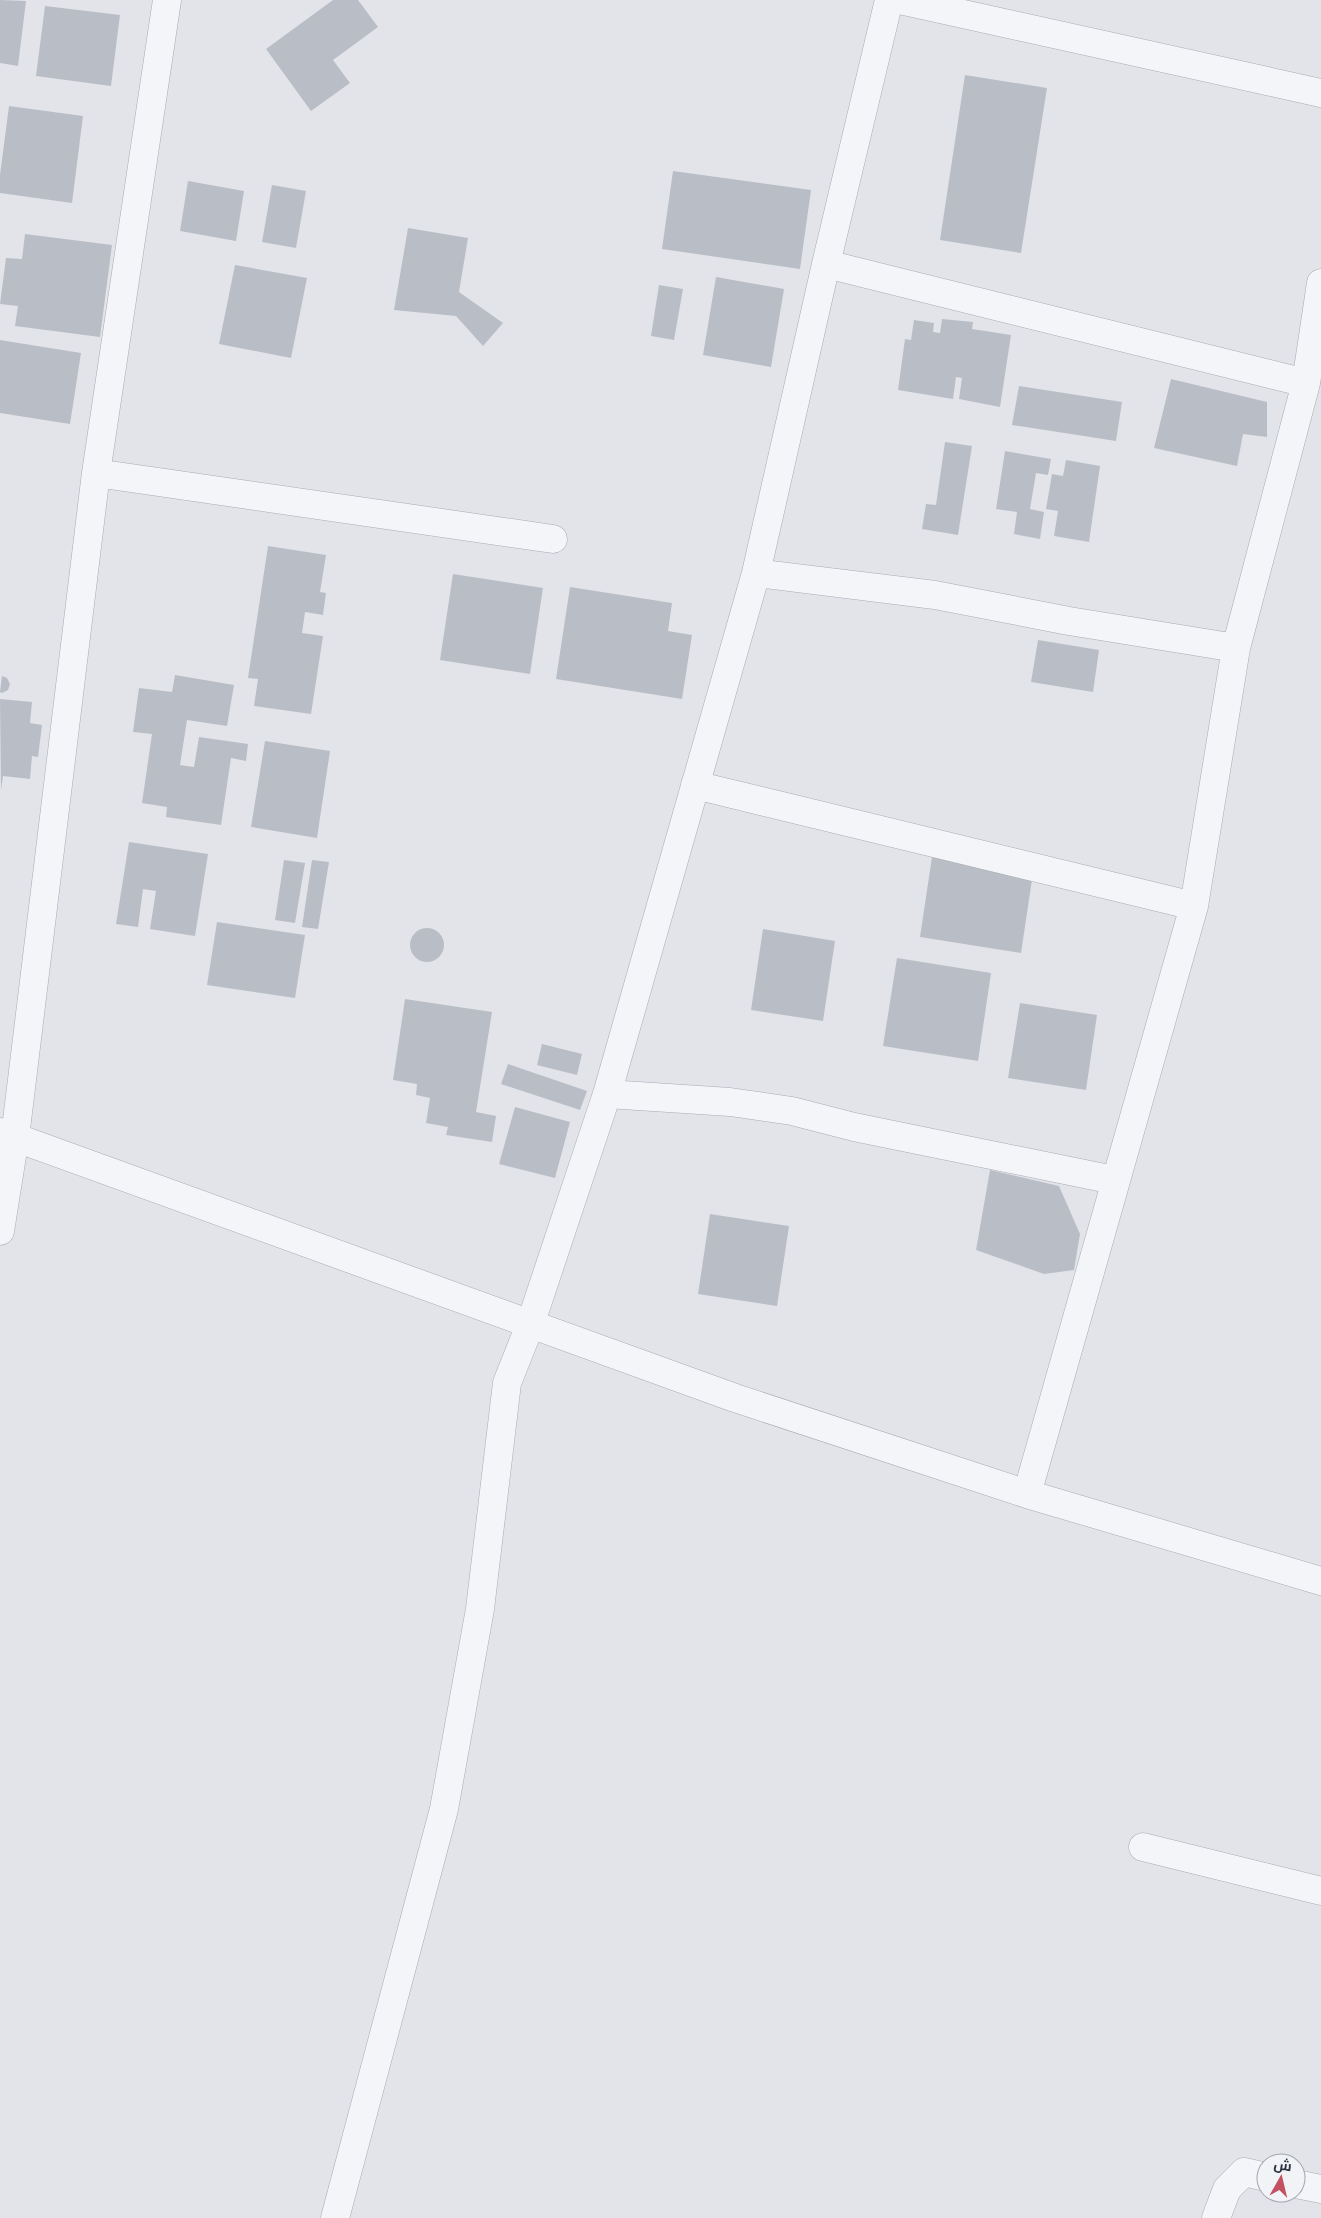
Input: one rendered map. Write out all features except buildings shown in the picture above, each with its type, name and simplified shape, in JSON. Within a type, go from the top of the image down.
[{"type":"street","points":[[0,1232],[7,1134],[96,473],[167,0]]},
{"type":"street","points":[[335,2218],[444,1809],[480,1608],[507,1383],[530,1325],[607,1094],[756,573],[826,264],[889,0]]},
{"type":"street","points":[[900,0],[1321,93]]},
{"type":"street","points":[[826,264],[1306,383]]},
{"type":"street","points":[[1027,1494],[1114,1180],[1194,906],[1236,648],[1306,383],[1321,283]]},
{"type":"street","points":[[96,473],[553,539]]},
{"type":"street","points":[[756,573],[935,595],[1069,621],[1236,648]]},
{"type":"street","points":[[695,786],[1194,906]]},
{"type":"street","points":[[607,1094],[730,1102],[792,1111],[854,1127],[1114,1180]]},
{"type":"street","points":[[7,1134],[735,1398],[1027,1494],[1321,1581]]},
{"type":"street","points":[[1143,1847],[1321,1891]]},
{"type":"street","points":[[1216,2218],[1227,2189],[1244,2172],[1256,2175]]},
{"type":"street","points":[[1306,2186],[1321,2189]]}]
